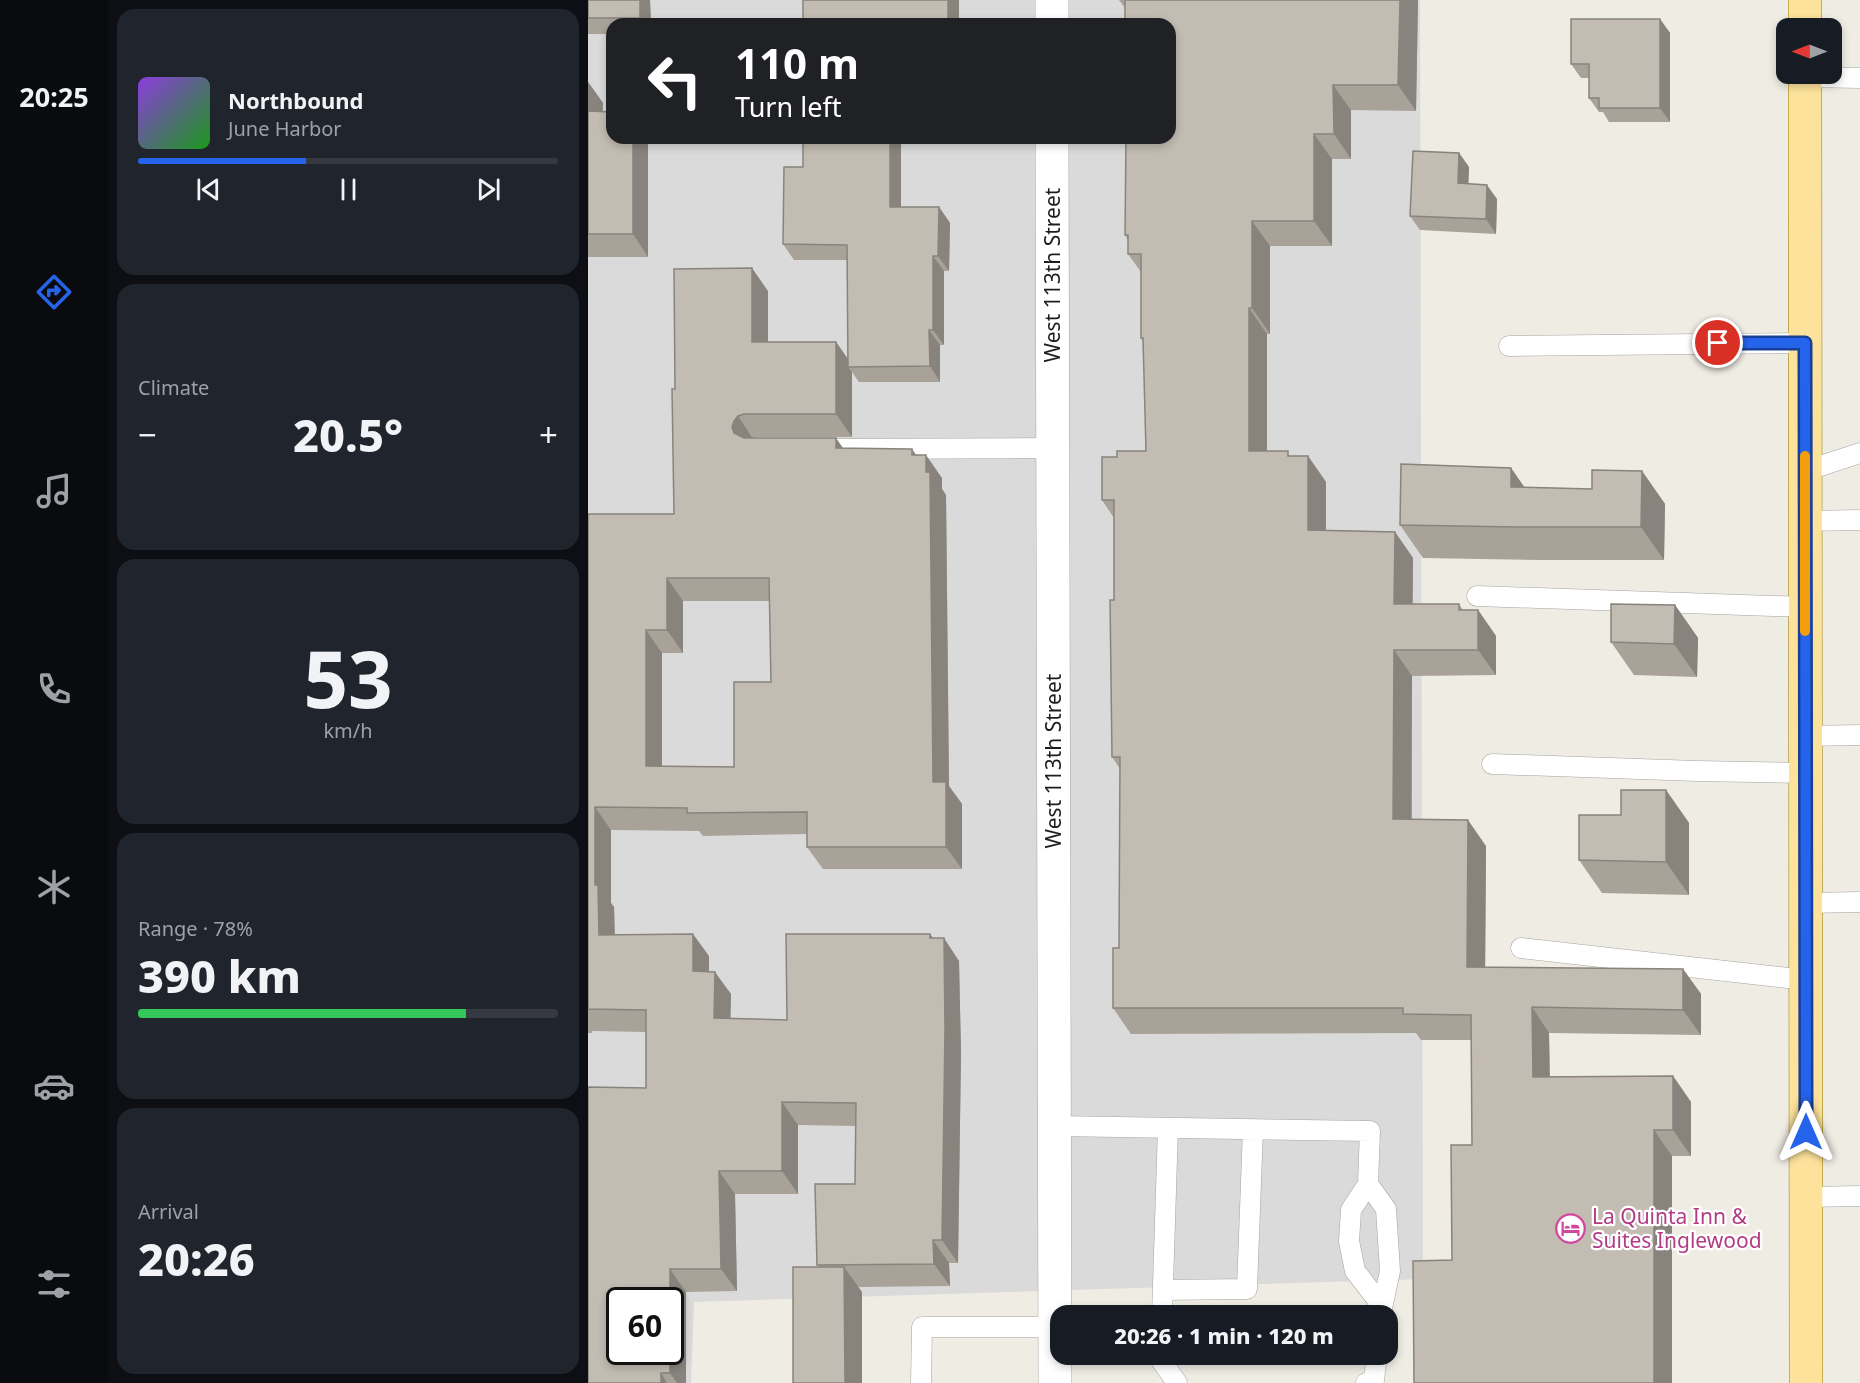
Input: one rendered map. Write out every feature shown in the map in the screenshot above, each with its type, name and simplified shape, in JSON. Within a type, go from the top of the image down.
[{"type":"main road","points":[[1805,0],[1805,18]]},
{"type":"main road","points":[[1805,84],[1806,1383]]},
{"type":"street","points":[[1052,0],[1052,18]]},
{"type":"street","name":"West 113th Street","points":[[1052,144],[1055,1305]]},
{"type":"street","name":"West 113th Street","points":[[1055,1365],[1055,1383]]},
{"type":"lane","points":[[1842,77],[1860,78]]},
{"type":"lane","points":[[1509,346],[1805,343]]},
{"type":"lane","points":[[819,449],[1053,448]]},
{"type":"lane","points":[[1805,471],[1860,453]]},
{"type":"lane","points":[[1805,521],[1860,520]]},
{"type":"lane","points":[[1476,596],[1805,607]]},
{"type":"lane","points":[[1805,736],[1860,735]]},
{"type":"lane","points":[[1492,764],[1805,772]]},
{"type":"lane","points":[[1806,903],[1860,902]]},
{"type":"lane","points":[[1521,948],[1806,980]]},
{"type":"lane","points":[[1055,1126],[1370,1131],[1368,1184],[1351,1210],[1349,1241],[1355,1271],[1377,1305]]},
{"type":"lane","points":[[1162,1305],[1168,1128]]},
{"type":"lane","points":[[1163,1290],[1247,1289],[1253,1129]]},
{"type":"lane","points":[[1368,1184],[1386,1209],[1390,1271],[1382,1305]]},
{"type":"lane","points":[[1806,1197],[1860,1196]]},
{"type":"lane","points":[[921,1383],[922,1328],[1050,1328]]},
{"type":"lane","points":[[1164,1365],[1177,1383]]},
{"type":"lane","points":[[1366,1383],[1374,1380],[1376,1365]]},
{"type":"shaded area","points":[[588,0],[1420,0],[1423,1279],[694,1302],[691,1383],[588,1383]]},
{"type":"building","points":[[588,0],[640,0],[640,18],[588,18]]},
{"type":"building","points":[[803,0],[948,0],[948,18],[803,18]]},
{"type":"building","points":[[1125,0],[1400,0],[1398,85],[1333,85],[1334,134],[1314,134],[1314,221],[1252,221],[1252,308],[1249,308],[1249,451],[1288,451],[1288,456],[1308,456],[1308,530],[1395,532],[1394,604],[1459,604],[1459,610],[1478,610],[1478,650],[1394,650],[1393,819],[1468,820],[1467,967],[1683,969],[1683,1010],[1532,1007],[1533,1077],[1673,1076],[1673,1130],[1654,1130],[1654,1383],[1414,1383],[1413,1261],[1452,1260],[1451,1145],[1472,1145],[1471,1015],[1403,1014],[1403,1008],[1113,1008],[1113,948],[1119,948],[1120,757],[1112,757],[1110,600],[1114,600],[1114,500],[1102,500],[1102,457],[1117,457],[1117,451],[1146,451],[1143,338],[1141,338],[1141,254],[1128,254],[1128,235],[1125,235],[1126,144],[1176,144],[1176,18],[1125,18]]},
{"type":"building","points":[[1571,19],[1660,19],[1660,108],[1599,108],[1599,98],[1589,98],[1589,64],[1571,64]]},
{"type":"building","points":[[588,111],[606,112],[606,144],[633,144],[633,234],[588,234]]},
{"type":"building","points":[[803,144],[890,144],[890,207],[939,207],[938,256],[933,256],[933,330],[929,330],[930,366],[848,367],[847,245],[783,244],[784,167],[803,167]]},
{"type":"building","points":[[1413,151],[1459,153],[1458,183],[1487,185],[1486,219],[1410,216]]},
{"type":"building","points":[[752,268],[752,342],[836,342],[836,414],[744,414],[738,416],[734,421],[732,427],[734,433],[744,438],[836,438],[836,448],[912,449],[912,455],[926,455],[926,472],[930,472],[933,782],[946,782],[946,847],[807,847],[807,812],[687,813],[687,808],[595,807],[595,885],[598,885],[599,935],[693,934],[693,971],[715,972],[714,1018],[787,1020],[786,934],[930,934],[930,938],[944,938],[942,1240],[933,1240],[934,1264],[817,1265],[815,1184],[855,1184],[856,1103],[782,1102],[782,1171],[719,1171],[721,1269],[670,1269],[670,1287],[606,1287],[606,1365],[670,1365],[670,1373],[661,1373],[661,1383],[588,1383],[588,1087],[646,1088],[646,1010],[588,1009],[588,514],[674,514],[672,389],[675,389],[674,269]],"holes":[[[667,578],[769,578],[771,682],[734,682],[734,767],[646,766],[646,630],[667,630]]]},
{"type":"building","points":[[1401,464],[1511,468],[1511,487],[1592,489],[1592,470],[1642,471],[1641,527],[1400,525]]},
{"type":"building","points":[[1611,604],[1675,605],[1674,644],[1611,642]]},
{"type":"building","points":[[1621,790],[1666,790],[1666,862],[1579,860],[1579,815],[1621,815]]},
{"type":"building","points":[[793,1267],[844,1267],[845,1383],[793,1383]]},
{"type":"slow traffic","points":[[1805,456],[1805,631]]},
{"type":"place","name":"La Quinta Inn & Suites Inglewood","points":[[1571,1228]]},
{"type":"route","points":[[1718,343],[1805,343],[1806,1132]]}]
